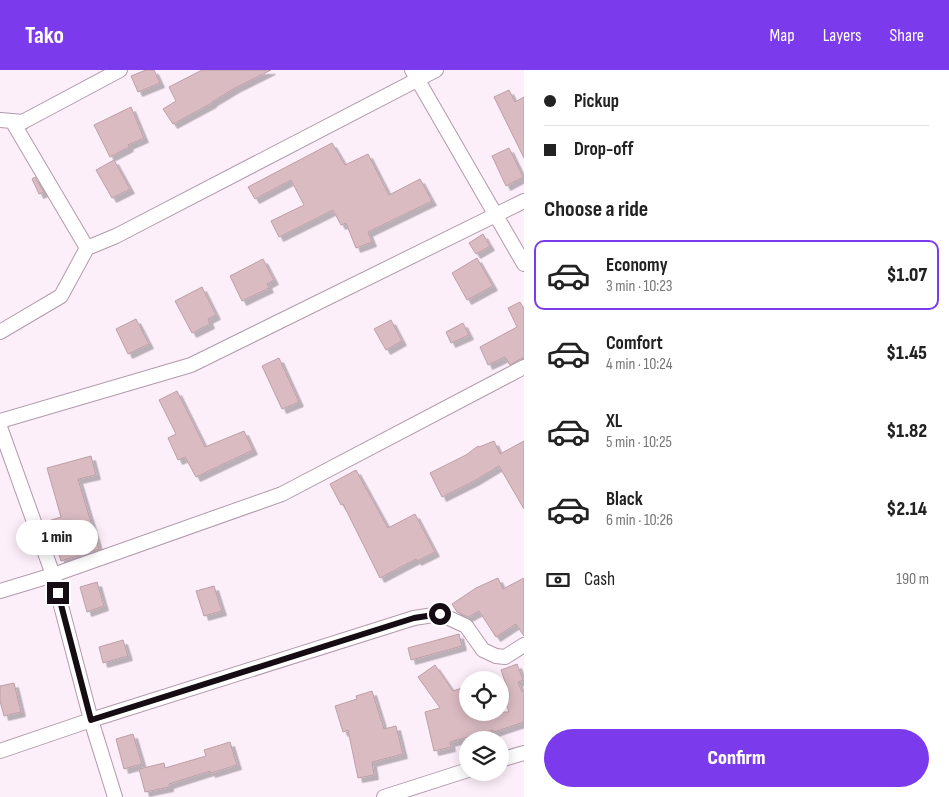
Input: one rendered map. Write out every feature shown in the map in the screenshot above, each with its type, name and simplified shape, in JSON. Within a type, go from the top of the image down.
[{"type":"street","points":[[87,248],[15,126],[120,70]]},
{"type":"street","points":[[0,332],[61,296],[87,248],[116,236],[414,75],[436,70]]},
{"type":"street","points":[[414,75],[524,264]]},
{"type":"street","points":[[0,120],[23,122]]},
{"type":"street","points":[[0,421],[191,366],[524,201]]},
{"type":"street","points":[[0,591],[53,575],[282,494],[524,367]]},
{"type":"street","points":[[0,427],[53,575],[91,720],[115,797]]},
{"type":"street","points":[[0,751],[91,720],[414,618],[440,614],[466,626],[483,650],[496,656],[505,657],[524,645]]},
{"type":"street","points":[[509,757],[524,753]]},
{"type":"street","points":[[384,797],[459,773]]},
{"type":"building","points":[[146,70],[154,70],[160,83],[138,92],[131,76]]},
{"type":"building","points":[[202,70],[271,70],[235,88],[173,124],[163,109],[176,101],[169,87]]},
{"type":"building","points":[[509,90],[515,102],[524,97],[524,158],[494,97]]},
{"type":"building","points":[[131,107],[144,138],[128,145],[129,147],[110,157],[94,125]]},
{"type":"building","points":[[332,143],[345,165],[368,154],[389,195],[420,179],[432,201],[368,232],[372,242],[356,248],[346,223],[341,225],[333,210],[279,237],[271,221],[304,205],[291,180],[255,199],[248,187]]},
{"type":"building","points":[[509,148],[523,177],[506,186],[492,156]]},
{"type":"building","points":[[114,160],[130,189],[112,198],[96,170]]},
{"type":"building","points":[[35,177],[44,192],[39,194],[32,179]]},
{"type":"building","points":[[483,234],[490,246],[476,254],[469,243]]},
{"type":"building","points":[[477,258],[493,286],[467,300],[452,273]]},
{"type":"building","points":[[263,259],[274,280],[267,284],[269,288],[242,301],[230,276]]},
{"type":"building","points":[[202,287],[216,315],[208,319],[210,324],[192,333],[175,301]]},
{"type":"building","points":[[520,302],[524,309],[524,357],[510,365],[505,357],[488,365],[480,347],[517,327],[508,308]]},
{"type":"building","points":[[136,319],[149,344],[128,354],[116,329]]},
{"type":"building","points":[[391,320],[402,341],[386,350],[374,329]]},
{"type":"building","points":[[463,323],[469,335],[451,343],[446,332]]},
{"type":"building","points":[[279,358],[299,402],[282,409],[262,366]]},
{"type":"building","points":[[177,391],[205,447],[244,431],[253,450],[196,477],[185,457],[178,460],[168,438],[176,434],[159,400]]},
{"type":"building","points":[[494,441],[500,454],[524,441],[524,509],[499,466],[442,497],[430,473],[466,455],[478,446]]},
{"type":"building","points":[[91,456],[96,475],[78,479],[99,549],[61,561],[48,521],[61,517],[47,468]]},
{"type":"building","points":[[356,470],[388,528],[415,514],[435,552],[417,561],[416,559],[380,578],[343,504],[341,505],[330,484]]},
{"type":"building","points":[[498,578],[503,589],[524,578],[524,636],[516,624],[496,637],[479,611],[468,617],[457,612],[452,604],[476,588]]},
{"type":"building","points":[[97,582],[104,606],[87,612],[80,587]]},
{"type":"building","points":[[214,586],[222,611],[204,616],[196,591]]},
{"type":"building","points":[[459,634],[462,646],[411,660],[408,648]]},
{"type":"building","points":[[123,640],[128,656],[103,663],[99,647]]},
{"type":"building","points":[[517,664],[523,680],[518,682],[522,692],[524,692],[524,722],[497,731],[459,731],[459,739],[450,742],[451,747],[434,751],[425,712],[440,708],[418,677],[435,665],[453,691],[459,689],[459,721],[509,721],[509,671],[501,670]]},
{"type":"building","points":[[14,683],[21,712],[4,716],[0,701],[0,686]]},
{"type":"building","points":[[372,691],[384,729],[396,726],[403,754],[372,762],[374,775],[358,778],[348,730],[343,732],[335,706],[357,699],[356,696]]},
{"type":"building","points":[[133,734],[142,764],[124,769],[116,739]]},
{"type":"building","points":[[230,742],[237,765],[169,784],[169,787],[145,792],[139,769],[164,763],[165,768],[206,756],[204,750]]},
{"type":"route","points":[[58,593],[91,720],[414,618],[440,614]]}]
